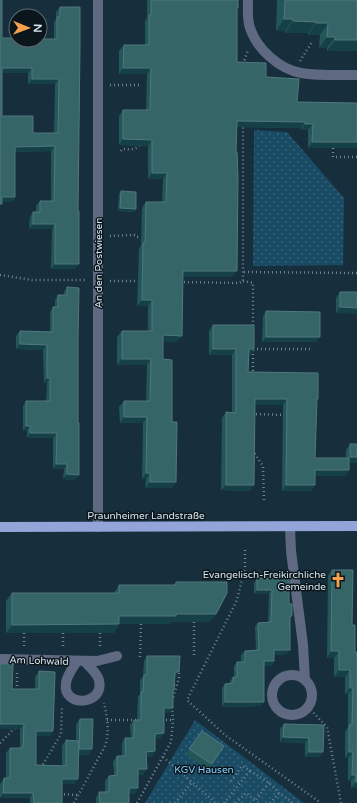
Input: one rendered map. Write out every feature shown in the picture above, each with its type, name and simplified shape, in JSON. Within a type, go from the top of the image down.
[{"type":"main road","name":"Praunheimer Landstraße","points":[[0,527],[357,526]]},
{"type":"street","name":"An den Postwiesen","points":[[98,0],[98,527]]},
{"type":"street","points":[[248,0],[248,17],[250,27],[254,37],[269,57],[281,65],[300,73],[357,75]]},
{"type":"street","points":[[290,527],[291,551],[303,645],[305,680]]},
{"type":"street","name":"Am Lohwald","points":[[0,659],[96,661],[117,656]]},
{"type":"street","points":[[68,693],[74,699],[83,702],[94,697],[98,692],[99,681],[97,675],[81,661]]},
{"type":"street","name":"Am Lohwald","points":[[68,693],[65,685],[67,677],[81,661]]},
{"type":"street","points":[[284,676],[298,676],[305,680],[311,689],[312,695],[311,702],[308,707],[304,712],[298,715],[284,715],[278,711],[271,699],[274,685],[284,676]]},
{"type":"path","points":[[243,71],[243,63],[254,37]]},
{"type":"path","points":[[299,63],[312,42]]},
{"type":"path","points":[[107,85],[141,85]]},
{"type":"path","points":[[243,122],[243,281]]},
{"type":"path","points":[[121,151],[122,149],[134,150],[143,141]]},
{"type":"path","points":[[333,148],[333,157],[357,157]]},
{"type":"path","points":[[107,236],[134,235],[136,237],[140,237]]},
{"type":"path","points":[[243,272],[357,273]]},
{"type":"path","points":[[0,275],[32,280],[146,281]]},
{"type":"path","points":[[177,282],[238,283],[243,281],[253,283],[253,331]]},
{"type":"path","points":[[253,342],[253,378]]},
{"type":"path","points":[[253,349],[311,349]]},
{"type":"path","points":[[252,407],[252,414],[287,414]]},
{"type":"path","points":[[253,444],[253,451],[264,466],[264,500]]},
{"type":"path","points":[[245,550],[245,568],[237,600],[187,700],[225,735],[321,803]]},
{"type":"path","points":[[194,622],[194,657]]},
{"type":"path","points":[[140,624],[140,657]]},
{"type":"path","points":[[16,697],[17,659]]},
{"type":"path","points":[[137,803],[171,742],[173,720],[172,700],[179,678],[179,664]]},
{"type":"path","points":[[74,803],[105,746],[107,739],[107,720],[104,701],[98,692]]},
{"type":"path","points":[[40,770],[60,734],[62,706],[68,693]]},
{"type":"path","points":[[308,707],[327,727],[341,803]]},
{"type":"path","points":[[107,720],[144,720]]},
{"type":"path","points":[[158,720],[173,720]]},
{"type":"path","points":[[0,743],[16,727]]},
{"type":"path","points":[[163,757],[215,803]]},
{"type":"path","points":[[231,781],[242,766],[269,783],[279,793],[293,803]]},
{"type":"path","points":[[224,803],[251,771]]},
{"type":"path","points":[[175,803],[192,782]]},
{"type":"path","points":[[236,803],[246,793],[255,801],[269,783]]},
{"type":"path","points":[[270,803],[279,793]]},
{"type":"path","points":[[57,794],[78,795]]},
{"type":"green space","points":[[254,130],[287,132],[344,198],[343,265],[253,266]]},
{"type":"green space","name":"KGV Hausen","points":[[195,720],[304,803],[145,803]]},
{"type":"building","points":[[0,0],[2,0],[2,38],[8,38],[8,48],[48,48],[48,39],[57,39],[57,17],[60,17],[60,7],[80,7],[78,211],[79,264],[55,264],[55,224],[33,224],[33,212],[40,212],[40,201],[54,201],[55,146],[15,147],[15,197],[2,197],[2,204],[0,204]],"holes":[[[2,68],[32,68],[32,79],[59,79],[58,133],[33,133],[33,116],[2,116]]]},
{"type":"building","points":[[151,0],[238,0],[237,62],[266,63],[266,77],[299,79],[297,102],[357,103],[357,142],[312,142],[313,124],[305,124],[305,122],[237,121],[237,271],[183,271],[182,336],[163,335],[163,359],[172,360],[172,422],[177,422],[176,482],[150,482],[150,473],[146,473],[147,417],[124,417],[124,401],[150,401],[151,359],[122,359],[122,331],[152,331],[152,300],[142,300],[143,243],[145,243],[146,202],[166,202],[167,173],[152,173],[152,140],[123,139],[123,110],[150,110],[151,68],[123,68],[124,45],[149,45],[149,15],[151,15]]},
{"type":"building","points":[[285,0],[357,0],[357,40],[335,40],[335,37],[327,37],[328,23],[284,19]]},
{"type":"building","points":[[121,191],[136,192],[136,209],[120,208]]},
{"type":"building","points":[[67,287],[79,288],[79,475],[67,474],[67,464],[56,464],[57,433],[30,433],[30,426],[26,426],[26,401],[50,401],[50,378],[47,378],[47,345],[20,344],[20,331],[53,332],[53,307],[58,307],[58,295],[67,295]]},
{"type":"building","points":[[340,292],[357,292],[357,308],[340,307]]},
{"type":"building","points":[[266,311],[320,312],[320,337],[266,337]]},
{"type":"building","points":[[213,325],[254,325],[254,349],[249,349],[248,372],[318,373],[315,458],[349,458],[349,470],[315,470],[315,485],[286,485],[287,399],[255,399],[254,485],[226,485],[226,412],[236,413],[236,349],[213,349]]},
{"type":"building","points":[[350,444],[357,444],[357,457],[350,457]]},
{"type":"building","points":[[332,570],[353,570],[352,625],[355,625],[355,652],[357,652],[357,782],[356,775],[352,775],[353,752],[349,752],[349,725],[352,725],[353,688],[350,688],[350,670],[339,670],[339,651],[331,651]]},
{"type":"building","points":[[257,578],[289,578],[289,604],[292,604],[292,616],[290,616],[290,650],[274,650],[274,661],[264,661],[264,702],[225,702],[225,684],[233,683],[233,677],[237,677],[237,662],[245,662],[245,651],[259,650],[258,623],[271,622],[272,590],[257,590]]},
{"type":"building","points":[[176,582],[227,582],[227,593],[216,614],[119,616],[119,624],[12,625],[12,593],[119,593],[119,585],[176,585]]},
{"type":"building","points":[[147,656],[180,656],[179,672],[175,672],[173,708],[164,708],[164,733],[155,734],[155,751],[146,752],[147,769],[138,769],[138,788],[129,788],[129,803],[100,803],[99,792],[109,792],[109,776],[117,775],[117,756],[126,756],[125,738],[134,738],[134,720],[141,720],[141,692],[143,692],[144,675],[147,675]]},
{"type":"building","points":[[0,664],[13,664],[12,689],[39,689],[39,671],[55,672],[53,731],[36,731],[36,765],[66,766],[66,740],[79,741],[78,779],[62,779],[62,803],[34,803],[33,793],[3,793],[4,778],[10,778],[10,748],[23,748],[24,724],[0,724]]},
{"type":"building","points":[[80,719],[93,719],[92,749],[79,749]]},
{"type":"building","points":[[284,724],[324,725],[323,752],[309,752],[309,738],[283,737]]},
{"type":"building","points":[[202,731],[224,746],[212,764],[189,749]]},
{"type":"place","name":"Evangelisch-Freikirchliche Gemeinde","points":[[338,580]]}]
